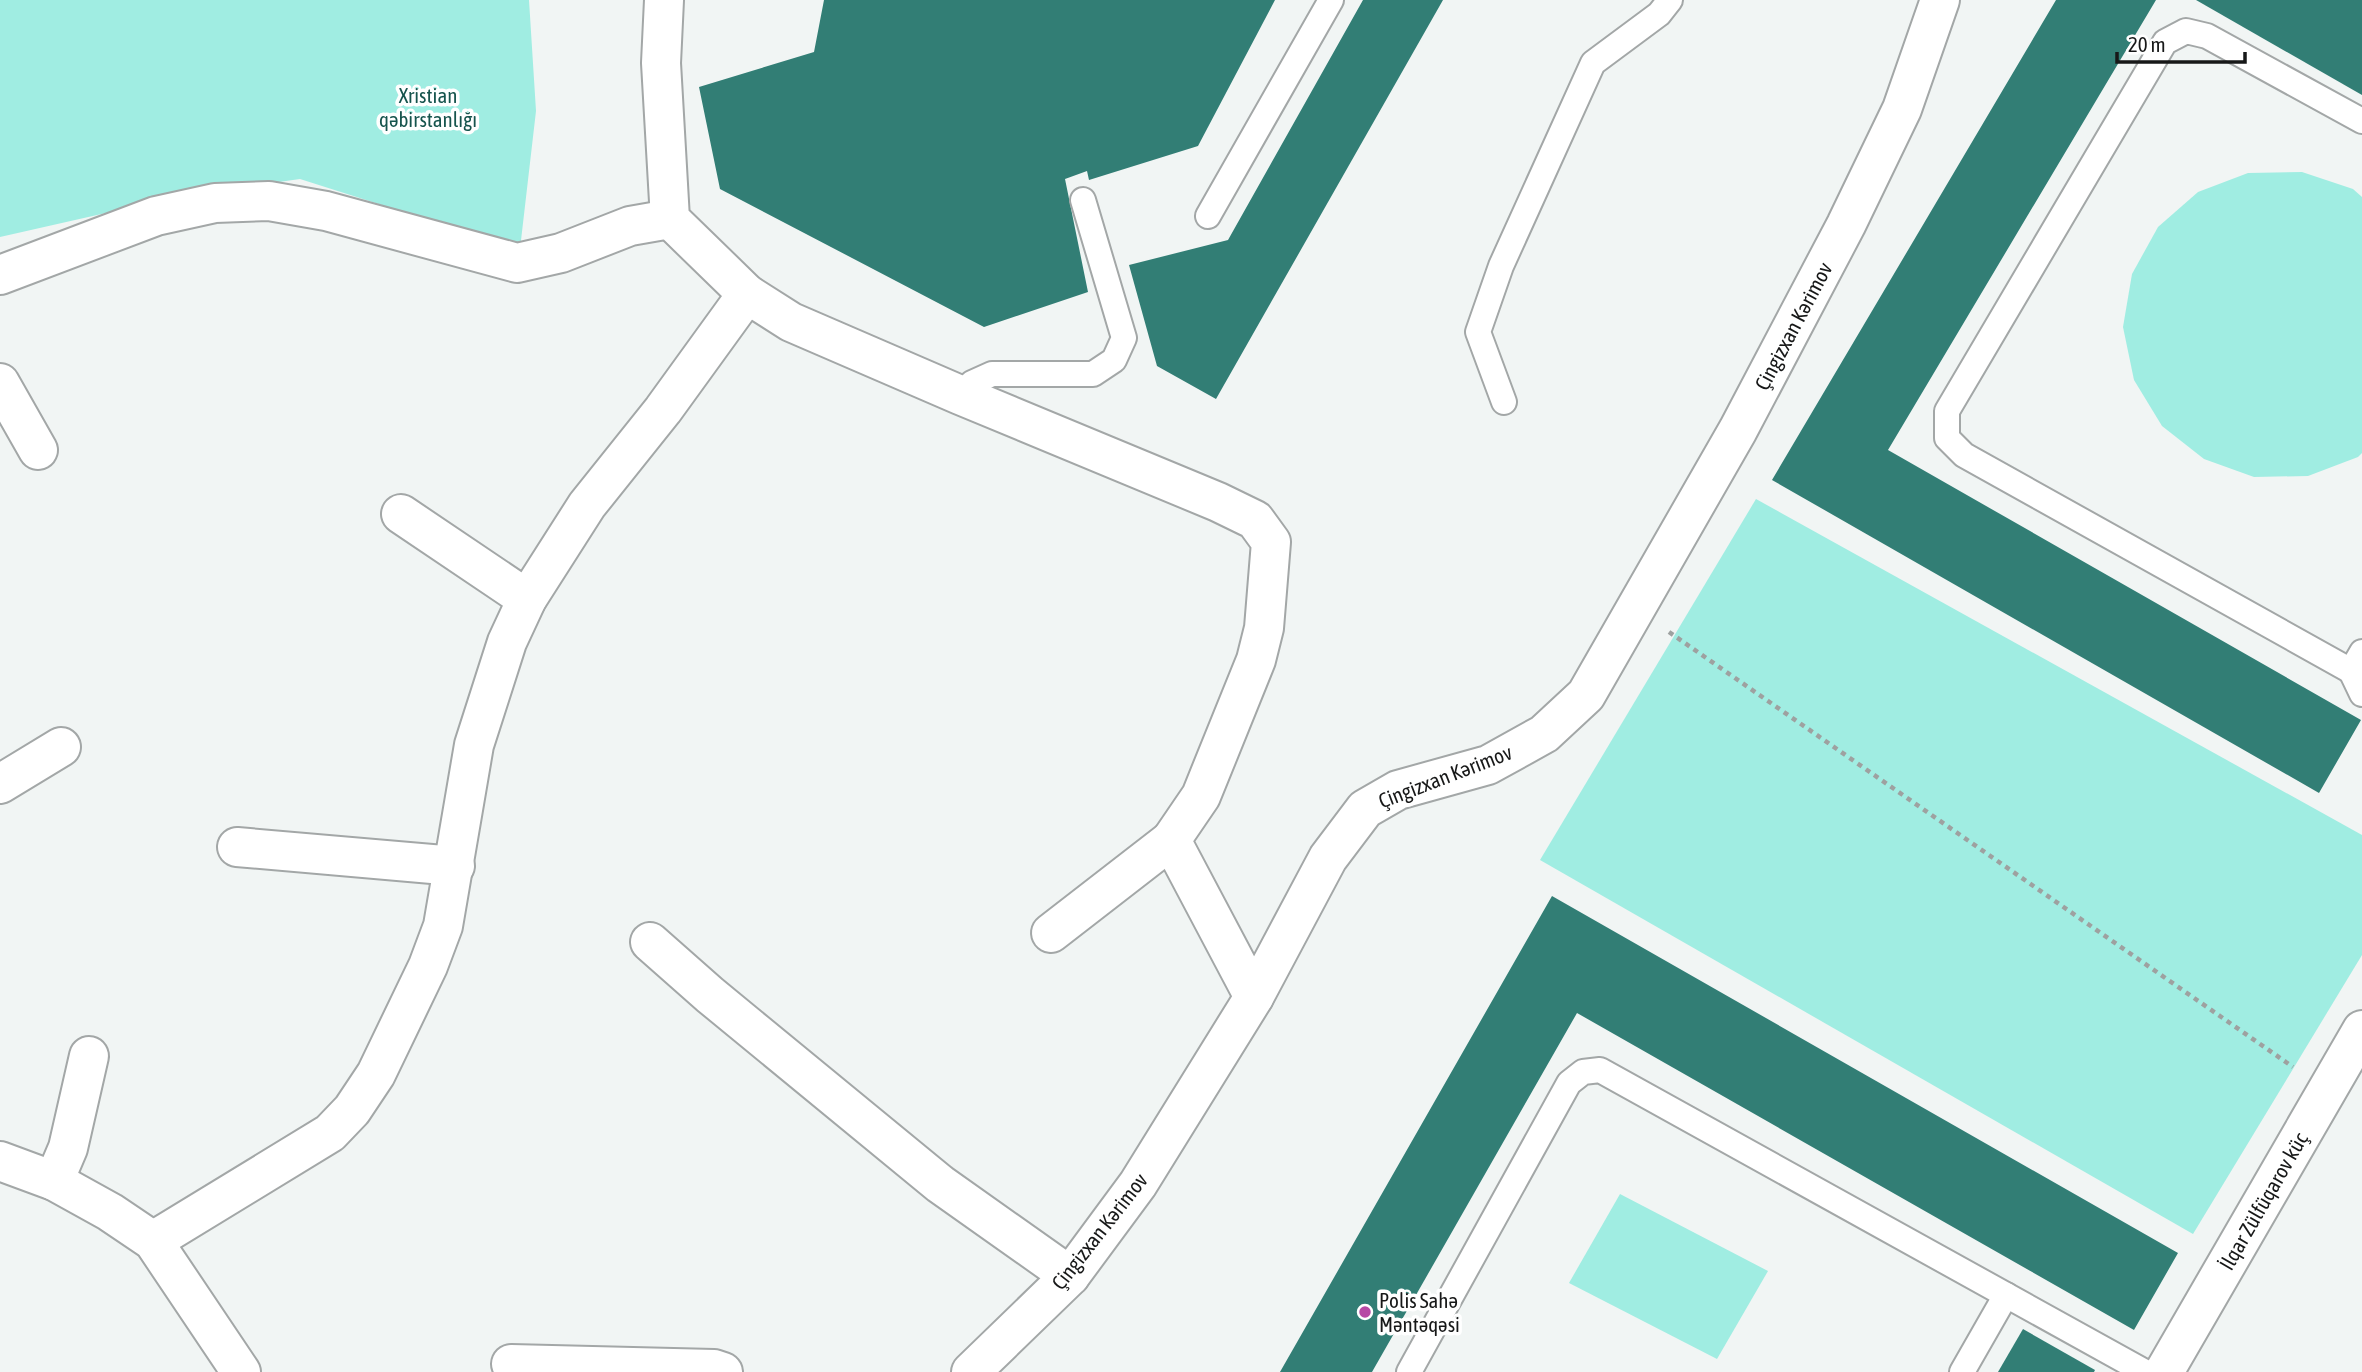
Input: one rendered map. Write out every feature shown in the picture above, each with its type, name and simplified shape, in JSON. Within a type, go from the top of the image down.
[{"type":"street","points":[[664,0],[661,63],[670,219],[747,294],[791,322],[1219,502],[1255,520],[1271,541],[1264,628],[1256,660],[1201,796],[1171,840],[1051,933]]},
{"type":"street","name":"Çingizxan Kərimov","points":[[971,1372],[1070,1276],[1138,1184],[1254,997],[1328,858],[1365,809],[1398,790],[1488,765],[1544,734],[1586,695],[1738,430],[1846,225],[1902,109],[1940,0]]},
{"type":"street","points":[[0,275],[156,216],[215,203],[269,201],[326,211],[517,263],[561,253],[630,226],[670,219]]},
{"type":"street","points":[[153,1241],[330,1133],[352,1110],[376,1074],[428,966],[443,926],[474,746],[507,642],[527,600],[587,505],[663,410],[747,294]]},
{"type":"street","points":[[0,383],[38,450]]},
{"type":"street","points":[[401,514],[527,600]]},
{"type":"street","points":[[0,784],[61,747]]},
{"type":"street","points":[[1171,840],[1254,997]]},
{"type":"street","points":[[237,847],[455,866]]},
{"type":"street","points":[[650,942],[710,995],[940,1184],[1070,1276]]},
{"type":"street","name":"İlqar Zülfüqarov küç","points":[[2164,1372],[2362,1030]]},
{"type":"street","points":[[54,1181],[68,1148],[89,1056]]},
{"type":"street","points":[[0,1161],[54,1181],[110,1212],[153,1241],[241,1372]]},
{"type":"street","points":[[511,1364],[714,1369],[723,1372]]},
{"type":"lane","points":[[1208,216],[1331,0]]},
{"type":"lane","points":[[1504,402],[1479,332],[1501,267],[1594,63],[1659,14],[1670,0]]},
{"type":"lane","points":[[2362,121],[2207,36],[2186,31],[2165,43],[1947,411],[1948,438],[1964,455],[2356,662],[2362,694]]},
{"type":"lane","points":[[960,395],[972,383],[992,374],[1093,374],[1114,360],[1124,338],[1083,200]]},
{"type":"lane","points":[[1409,1372],[1569,1083],[1583,1072],[1600,1070],[2145,1372]]},
{"type":"lane","points":[[1962,1372],[2006,1295]]},
{"type":"path","points":[[1636,610],[2327,1091]]},
{"type":"green space","name":"Xristian qəbirstanlığı","points":[[0,0],[529,0],[536,111],[520,249],[300,179],[181,196],[0,237]]},
{"type":"green space","points":[[2302,172],[2353,189],[2362,197],[2362,453],[2358,457],[2308,476],[2254,477],[2204,459],[2162,426],[2134,380],[2123,327],[2132,274],[2158,227],[2198,192],[2248,173]]},
{"type":"green space","points":[[1756,499],[2362,835],[2362,955],[2193,1234],[1540,860]]},
{"type":"green space","points":[[1620,1194],[1768,1271],[1717,1359],[1569,1283]]},
{"type":"building","points":[[824,0],[1275,0],[1198,146],[1089,180],[1087,171],[1065,179],[1088,292],[984,327],[720,189],[699,87],[814,52]]},
{"type":"building","points":[[1363,0],[1443,0],[1216,399],[1157,366],[1129,265],[1228,240]]},
{"type":"building","points":[[2056,0],[2156,0],[1888,450],[2361,720],[2319,793],[1772,480]]},
{"type":"building","points":[[2196,0],[2362,0],[2362,95]]},
{"type":"building","points":[[1552,896],[2178,1253],[2134,1330],[1577,1013],[1372,1372],[1280,1372]]},
{"type":"building","points":[[2023,1329],[2095,1370],[2094,1372],[1998,1372]]},
{"type":"place","name":"Polis Sahə Məntəqəsi","points":[[1365,1312]]}]
